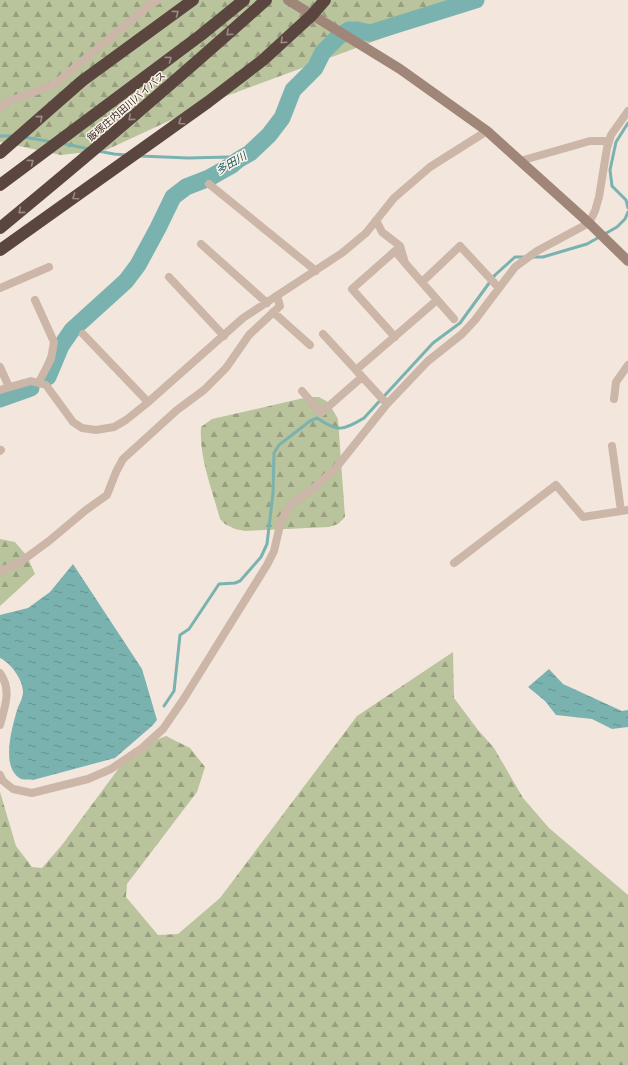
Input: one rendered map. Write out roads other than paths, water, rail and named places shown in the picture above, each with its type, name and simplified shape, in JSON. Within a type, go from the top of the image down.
[{"type":"highway","points":[[0,153],[82,81],[193,0]]},
{"type":"highway","name":"飯塚庄内田川バイパス","points":[[0,185],[201,35],[244,0]]},
{"type":"highway","points":[[0,250],[208,102],[263,60],[312,15],[325,0]]},
{"type":"highway","name":"飯塚庄内田川バイパス","points":[[0,228],[82,161],[262,4]]},
{"type":"street","points":[[0,108],[7,102],[55,84],[149,5],[158,0]]},
{"type":"street","points":[[288,0],[400,69],[487,131],[589,223],[628,261]]},
{"type":"street","points":[[0,775],[13,789],[32,793],[88,779],[112,769],[142,748],[163,730],[267,565],[274,551],[281,521],[290,505],[316,486],[335,468],[387,404],[428,361],[462,334],[475,320],[515,267],[537,251],[589,223],[595,211],[599,197],[611,135],[628,111]]},
{"type":"street","points":[[0,390],[31,380],[39,382],[46,385],[52,391],[73,422],[82,428],[96,430],[114,427],[126,420],[148,402],[243,318],[342,254],[366,232],[394,198],[430,167],[487,131]]},
{"type":"street","points":[[520,161],[590,141],[609,141]]},
{"type":"street","points":[[209,184],[316,271]]},
{"type":"street","points":[[376,220],[382,232],[400,246],[405,263]]},
{"type":"street","points":[[201,244],[267,303]]},
{"type":"street","points":[[422,282],[460,246],[499,288]]},
{"type":"street","points":[[395,337],[352,289],[395,251],[454,319]]},
{"type":"street","points":[[0,288],[49,267]]},
{"type":"street","points":[[169,277],[224,336]]},
{"type":"street","points":[[0,571],[19,563],[107,495],[123,459],[177,410],[204,390],[226,368],[249,335],[280,306],[277,296]]},
{"type":"street","points":[[35,300],[54,342],[51,359],[39,382]]},
{"type":"street","points":[[356,370],[437,300]]},
{"type":"street","points":[[273,312],[310,345]]},
{"type":"street","points":[[83,334],[148,402]]},
{"type":"street","points":[[323,334],[387,404]]},
{"type":"street","points":[[614,399],[616,382],[628,365]]},
{"type":"street","points":[[0,367],[9,387]]},
{"type":"street","points":[[302,391],[322,414],[362,377]]},
{"type":"street","points":[[454,563],[556,484],[583,517],[624,511],[612,446]]},
{"type":"street","points":[[0,673],[4,679],[8,691],[0,725]]},
{"type":"water","points":[[73,564],[142,669],[157,720],[115,758],[33,780],[21,779],[15,774],[11,766],[9,746],[13,725],[23,692],[21,682],[16,672],[0,658],[0,615],[28,608],[50,592]]},
{"type":"water","points":[[549,669],[563,684],[622,711],[628,710],[628,727],[612,729],[592,719],[556,715],[545,701],[528,687]]},
{"type":"waterway","name":"多田川","points":[[48,377],[61,346],[72,330],[126,281],[138,265],[173,197],[186,187],[209,178],[232,165],[250,153],[269,135],[282,118],[293,90],[315,68],[323,52],[339,36],[349,30],[370,33],[476,0]]},
{"type":"waterway","points":[[628,123],[616,142],[610,170],[612,186],[626,200],[628,208]]},
{"type":"waterway","points":[[0,136],[14,136]]},
{"type":"waterway","points":[[24,137],[52,142]]},
{"type":"waterway","points":[[61,143],[89,149]]},
{"type":"waterway","points":[[98,151],[126,155]]},
{"type":"waterway","points":[[140,156],[188,158],[229,157],[238,160]]},
{"type":"waterway","points":[[532,257],[543,257],[587,244],[617,227],[625,219],[628,212]]},
{"type":"waterway","points":[[164,706],[174,691],[180,635],[189,629],[219,584],[235,583],[240,581],[261,557],[267,544],[273,493],[274,453],[279,445],[310,421],[317,418],[335,428],[345,427],[364,418],[433,343],[460,323],[495,275],[515,257],[526,257]]},
{"type":"waterway","name":"多田川","points":[[0,399],[31,388]]}]
